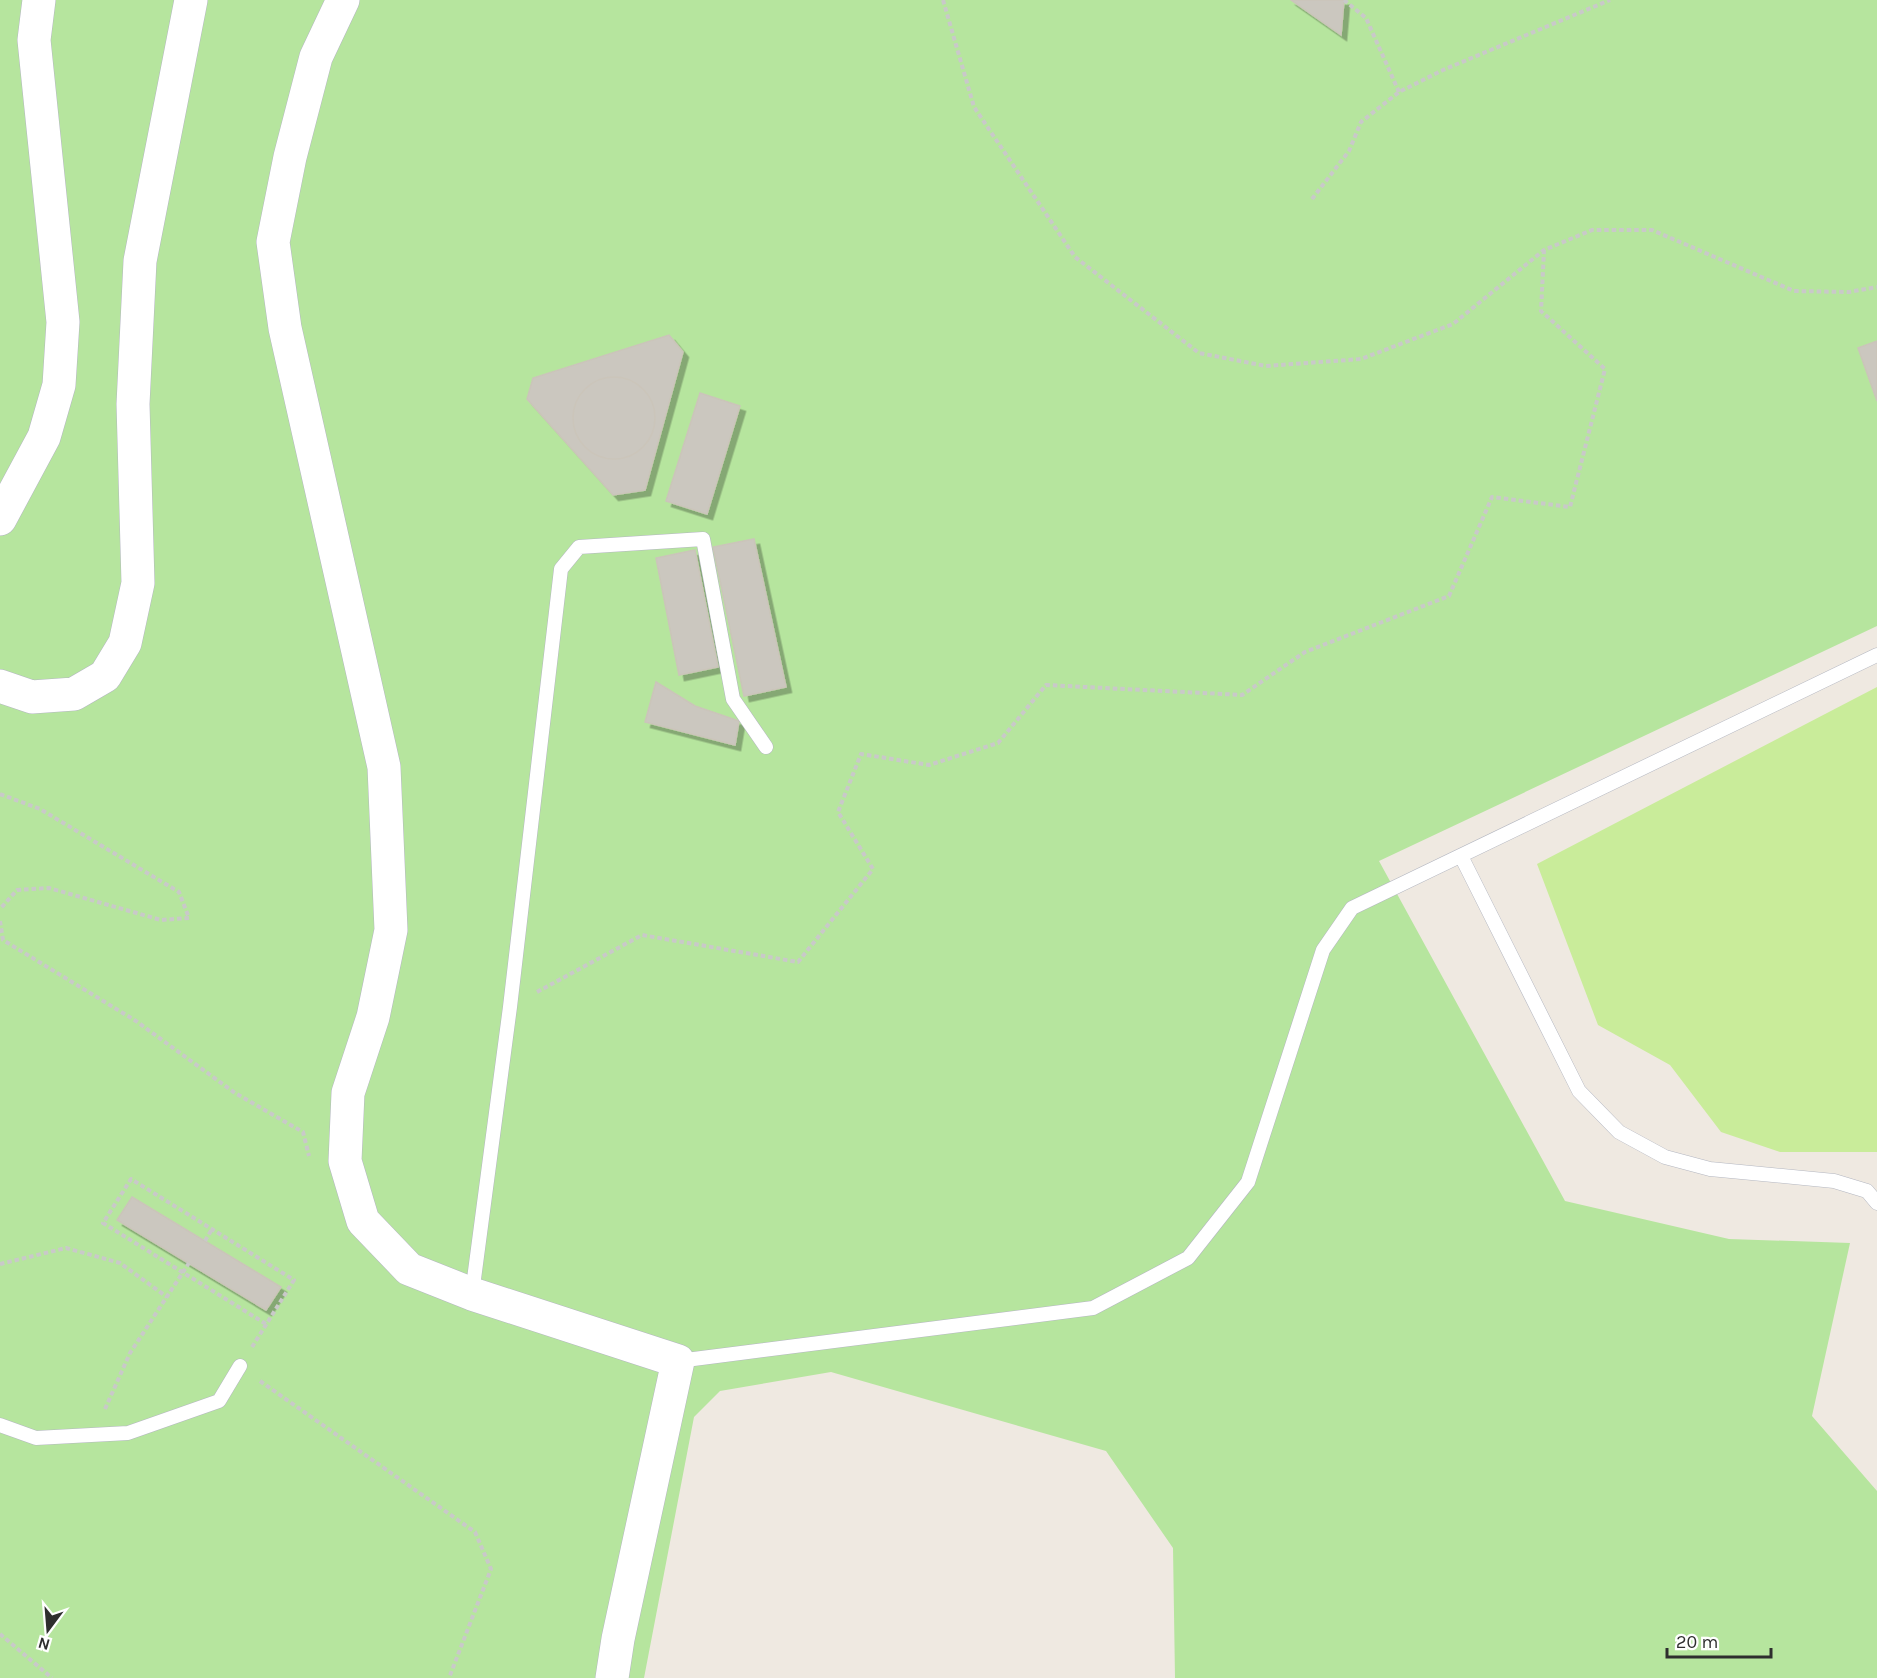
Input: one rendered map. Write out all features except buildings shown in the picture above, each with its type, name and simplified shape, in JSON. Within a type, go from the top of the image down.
[{"type":"street","points":[[0,519],[44,437],[59,386],[63,322],[34,40],[39,0]]},
{"type":"street","points":[[0,686],[32,697],[74,694],[105,676],[126,643],[138,583],[133,404],[140,261],[191,0]]},
{"type":"street","points":[[343,0],[316,57],[290,157],[273,242],[285,328],[384,767],[391,930],[373,1017],[348,1093],[345,1161],[363,1221],[409,1269],[471,1294],[678,1362],[618,1639],[612,1678]]},
{"type":"lane","points":[[471,1294],[510,1007],[561,570],[579,547],[703,539],[733,699],[766,747]]},
{"type":"lane","points":[[678,1362],[1093,1308],[1188,1258],[1248,1182],[1323,950],[1353,908],[1877,655]]},
{"type":"lane","points":[[1461,856],[1579,1091],[1618,1132],[1665,1156],[1710,1169],[1834,1181],[1867,1191],[1877,1203]]},
{"type":"lane","points":[[0,1425],[36,1438],[128,1433],[219,1401],[240,1366]]},
{"type":"path","points":[[943,0],[974,106],[1075,257],[1199,353],[1266,366],[1361,358],[1453,324],[1544,250],[1592,230],[1652,230],[1794,291],[1849,292],[1877,287]]},
{"type":"path","points":[[1344,0],[1366,18],[1399,92]]},
{"type":"path","points":[[1312,199],[1349,151],[1361,122],[1399,92],[1443,70],[1610,0]]},
{"type":"path","points":[[510,1007],[642,935],[798,962],[873,869],[838,812],[861,754],[929,765],[998,743],[1047,685],[1242,695],[1305,652],[1449,596],[1492,497],[1570,507],[1605,369],[1541,312],[1544,250]]},
{"type":"path","points":[[0,794],[39,809],[179,892],[189,918],[161,920],[49,888],[17,890],[0,909]]},
{"type":"path","points":[[0,921],[3,940],[136,1021],[234,1093],[303,1132],[311,1165]]},
{"type":"path","points":[[266,1324],[103,1223],[131,1179],[294,1280],[240,1366],[475,1532],[491,1569],[449,1678]]},
{"type":"path","points":[[205,1241],[212,1229]]},
{"type":"path","points":[[0,1264],[66,1248],[120,1263],[167,1297]]},
{"type":"path","points":[[94,1435],[130,1353],[189,1263]]},
{"type":"path","points":[[0,1634],[52,1678]]},
{"type":"green space","points":[[0,0],[1877,0],[1877,626],[1379,861],[1565,1201],[1729,1239],[1850,1243],[1812,1416],[1877,1491],[1877,1678],[1175,1678],[1173,1548],[1106,1451],[831,1372],[720,1391],[694,1417],[644,1678],[0,1678]]},
{"type":"green space","points":[[1877,687],[1877,1152],[1780,1152],[1721,1132],[1670,1065],[1598,1025],[1537,864]]}]
